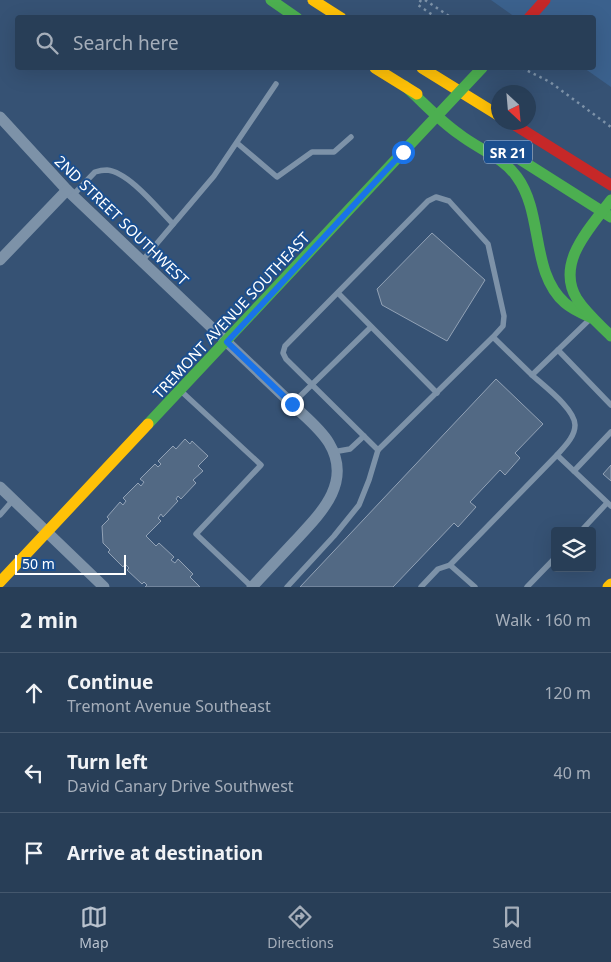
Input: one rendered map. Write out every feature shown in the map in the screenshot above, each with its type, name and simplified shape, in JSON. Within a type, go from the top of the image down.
[{"type":"main road","points":[[271,0],[293,15]]},
{"type":"main road","points":[[313,0],[336,15]]},
{"type":"main road","points":[[532,15],[545,0]]},
{"type":"main road","name":"SR 21","points":[[378,70],[471,128]]},
{"type":"main road","points":[[425,70],[491,111]]},
{"type":"main road","name":"TREMONT AVENUE SOUTHEAST","points":[[0,582],[480,70]]},
{"type":"main road","points":[[405,86],[454,131],[497,158],[517,176],[528,198],[551,284],[567,304],[592,318]]},
{"type":"main road","name":"SR 21","points":[[523,130],[611,185]]},
{"type":"main road","name":"SR 21","points":[[487,138],[607,215]]},
{"type":"main road","points":[[611,200],[607,215],[575,249],[569,271],[570,284],[574,293],[592,318],[611,336]]},
{"type":"main road","points":[[608,587],[611,584]]},
{"type":"street","name":"2ND STREET SOUTHWEST","points":[[0,117],[70,192],[321,433],[334,452]]},
{"type":"street","points":[[0,260],[70,192]]},
{"type":"street","points":[[252,587],[310,526],[330,498],[337,476],[334,452]]},
{"type":"street","points":[[0,487],[104,587]]},
{"type":"lane","points":[[142,261],[214,176],[276,84]]},
{"type":"lane","points":[[237,143],[276,177],[312,152],[334,152],[351,137]]},
{"type":"lane","points":[[70,192],[95,172],[107,170],[120,174],[131,182],[173,224]]},
{"type":"lane","points":[[287,587],[360,505],[378,450],[503,326],[504,316],[488,244],[449,201],[436,197],[428,201],[285,346],[283,353],[286,359],[378,450]]},
{"type":"lane","points":[[338,293],[437,393]]},
{"type":"lane","points":[[532,375],[592,318]]},
{"type":"lane","points":[[292,404],[372,327]]},
{"type":"lane","points":[[421,587],[438,569],[450,565],[570,442],[575,426],[572,412],[493,337]]},
{"type":"lane","points":[[558,350],[611,405]]},
{"type":"lane","points":[[180,391],[261,465],[196,534],[252,587]]},
{"type":"lane","points":[[574,471],[611,432]]},
{"type":"lane","points":[[334,452],[350,449],[364,436]]},
{"type":"lane","points":[[557,455],[609,504],[585,527]]},
{"type":"lane","points":[[0,515],[13,500]]},
{"type":"lane","points":[[527,587],[551,562]]},
{"type":"lane","points":[[450,565],[475,587]]},
{"type":"path","points":[[433,15],[418,5],[423,0],[447,15]]},
{"type":"path","points":[[526,70],[545,79],[611,127]]},
{"type":"water","points":[[491,0],[611,0],[611,87],[587,70],[596,70],[596,15],[512,15]]},
{"type":"building","points":[[432,233],[485,280],[447,341],[382,305],[377,289]]},
{"type":"building","points":[[496,379],[543,424],[515,453],[520,458],[505,475],[500,470],[470,502],[476,507],[458,527],[454,523],[393,587],[300,587]]},
{"type":"building","points":[[185,439],[190,444],[192,441],[208,456],[198,466],[203,471],[193,480],[196,483],[181,499],[178,496],[176,499],[178,501],[163,517],[161,514],[158,518],[161,521],[146,536],[156,546],[159,543],[174,557],[171,560],[175,563],[178,559],[193,574],[190,577],[200,587],[145,587],[147,585],[144,582],[142,584],[127,570],[129,568],[125,564],[123,567],[108,552],[110,550],[103,543],[102,526],[120,502],[123,505],[126,501],[123,498],[138,483],[141,486],[144,482],[140,479],[155,464],[158,467],[161,464],[158,461],[173,446],[176,449]]},
{"type":"building","points":[[611,465],[611,481],[603,474]]},
{"type":"traffic: fast","points":[[271,0],[293,15]]},
{"type":"traffic: fast","points":[[403,152],[480,70]]},
{"type":"traffic: fast","points":[[405,86],[452,129],[505,164],[517,177],[531,208],[542,259],[554,290],[565,303],[578,312],[592,318]]},
{"type":"traffic: fast","points":[[499,146],[611,217]]},
{"type":"traffic: fast","points":[[148,424],[403,152]]},
{"type":"traffic: fast","points":[[611,200],[585,234],[573,259],[570,272],[571,286],[577,299],[611,336]]},
{"type":"traffic: slow","points":[[313,0],[336,15]]},
{"type":"traffic: slow","points":[[378,70],[417,94]]},
{"type":"traffic: slow","points":[[425,70],[491,111]]},
{"type":"traffic: slow","points":[[0,582],[148,424]]},
{"type":"traffic: slow","points":[[608,587],[611,584]]},
{"type":"traffic: jam","points":[[532,15],[545,0]]},
{"type":"traffic: jam","points":[[523,130],[611,185]]},
{"type":"route","points":[[292,404],[227,342],[403,152]]}]
